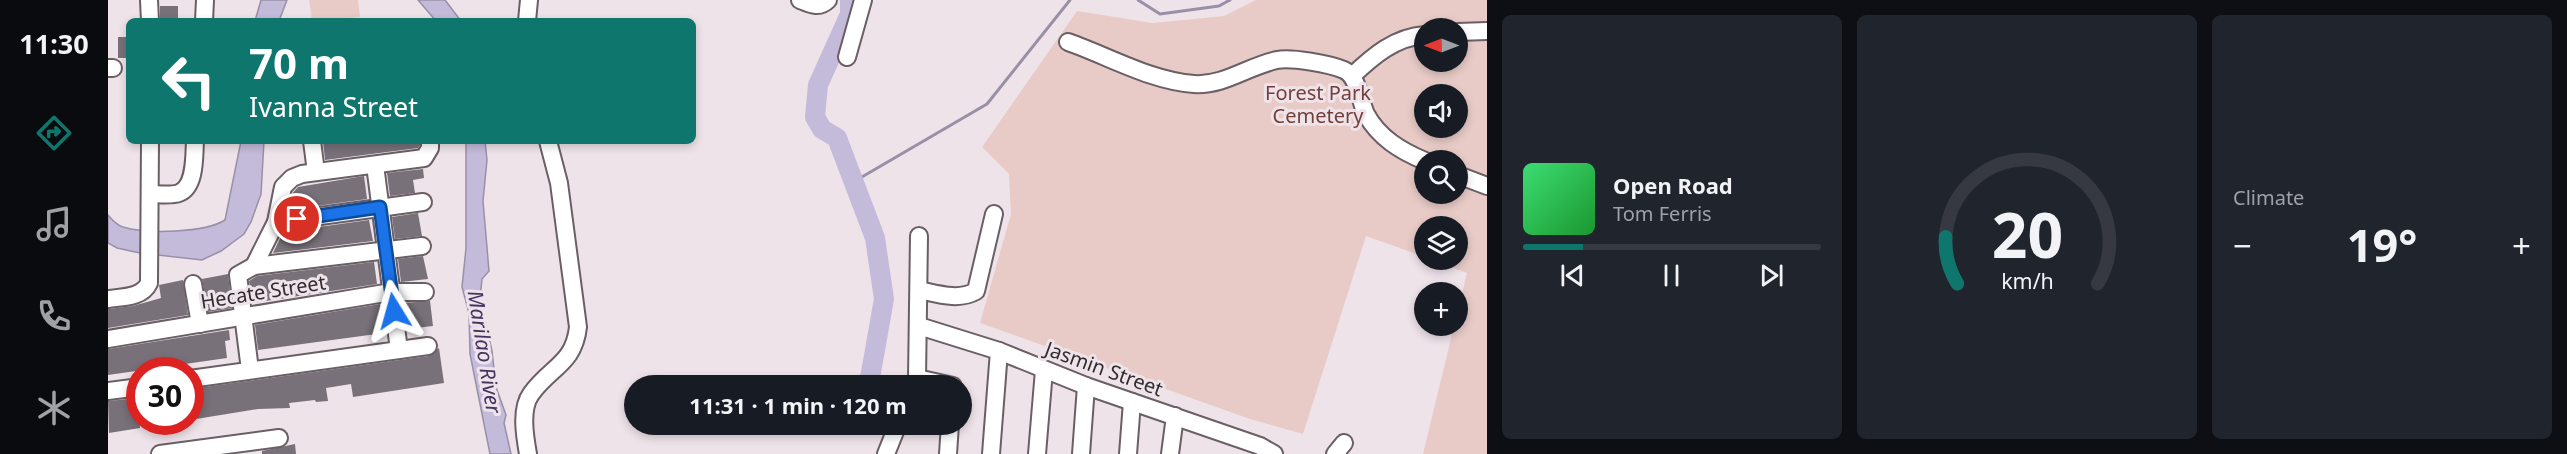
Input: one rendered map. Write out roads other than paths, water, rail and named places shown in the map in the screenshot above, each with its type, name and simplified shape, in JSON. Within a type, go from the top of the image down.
[{"type":"street","points":[[149,0],[150,18]]},
{"type":"street","points":[[204,18],[205,0]]},
{"type":"street","points":[[527,18],[529,0]]},
{"type":"street","points":[[800,0],[813,5],[828,1]]},
{"type":"street","points":[[847,57],[863,0]]},
{"type":"street","points":[[1468,32],[1487,31]]},
{"type":"street","points":[[1352,76],[1372,57],[1407,36],[1414,36]]},
{"type":"street","points":[[1068,42],[1143,71],[1195,84],[1233,77],[1278,59],[1300,60],[1345,70],[1352,76],[1367,115],[1385,138],[1398,150],[1414,157]]},
{"type":"street","points":[[108,299],[142,292],[147,288],[150,278],[150,144]]},
{"type":"street","points":[[150,194],[179,193],[185,189],[193,170],[195,144]]},
{"type":"street","points":[[312,144],[316,172]]},
{"type":"street","points":[[254,266],[276,222],[283,187],[292,178],[316,172],[424,158],[430,144]]},
{"type":"street","points":[[528,454],[525,422],[530,395],[567,358],[576,345],[578,327],[559,183],[549,144]]},
{"type":"street","points":[[375,165],[399,350]]},
{"type":"street","points":[[1468,179],[1487,186]]},
{"type":"street","points":[[276,222],[423,202]]},
{"type":"street","points":[[920,290],[957,297],[968,296],[976,291],[994,214]]},
{"type":"street","points":[[916,375],[919,326],[920,236]]},
{"type":"street","points":[[249,370],[241,317],[238,275],[254,266],[422,246]]},
{"type":"street","points":[[193,284],[200,324]]},
{"type":"street","name":"Hecate Street","points":[[108,339],[391,292],[425,292]]},
{"type":"street","name":"Jasmin Street","points":[[919,326],[999,351],[1086,386],[1175,416],[1264,451]]},
{"type":"street","points":[[204,377],[428,346]]},
{"type":"street","points":[[991,454],[999,351]]},
{"type":"street","points":[[1037,454],[1044,370]]},
{"type":"street","points":[[1081,454],[1086,386]]},
{"type":"street","points":[[108,391],[126,389]]},
{"type":"street","points":[[1128,454],[1132,402]]},
{"type":"street","points":[[1170,454],[1175,416]]},
{"type":"street","points":[[886,454],[894,435]]},
{"type":"street","points":[[948,454],[949,435]]},
{"type":"street","points":[[165,454],[279,438]]},
{"type":"water","points":[[261,0],[287,0],[280,18],[256,18]]},
{"type":"water","points":[[418,0],[445,0],[459,18],[433,18]]},
{"type":"water","points":[[240,144],[264,144],[261,194],[251,222],[244,234],[221,251],[202,260],[140,253],[117,248],[108,243],[108,215],[121,226],[146,231],[190,230],[204,228],[225,220]]},
{"type":"water","name":"Marilao River","points":[[466,144],[485,144],[487,160],[483,201],[489,271],[482,279],[480,299],[492,351],[496,387],[506,415],[504,423],[511,454],[490,454],[470,354],[469,313],[462,287],[466,248]]},
{"type":"water","points":[[874,324],[885,327],[877,375],[862,375],[867,365]]},
{"type":"waterway","points":[[850,0],[850,14],[818,85],[815,117],[822,129],[837,138],[875,238],[884,299],[871,375]]},
{"type":"waterway","points":[[855,181],[987,104],[1070,0]]},
{"type":"waterway","points":[[1138,0],[1160,14],[1219,6],[1230,0]]},
{"type":"waterway","points":[[842,32],[849,27]]},
{"type":"park label","name":"Forest Park Cemetery","points":[[1318,104]]}]
